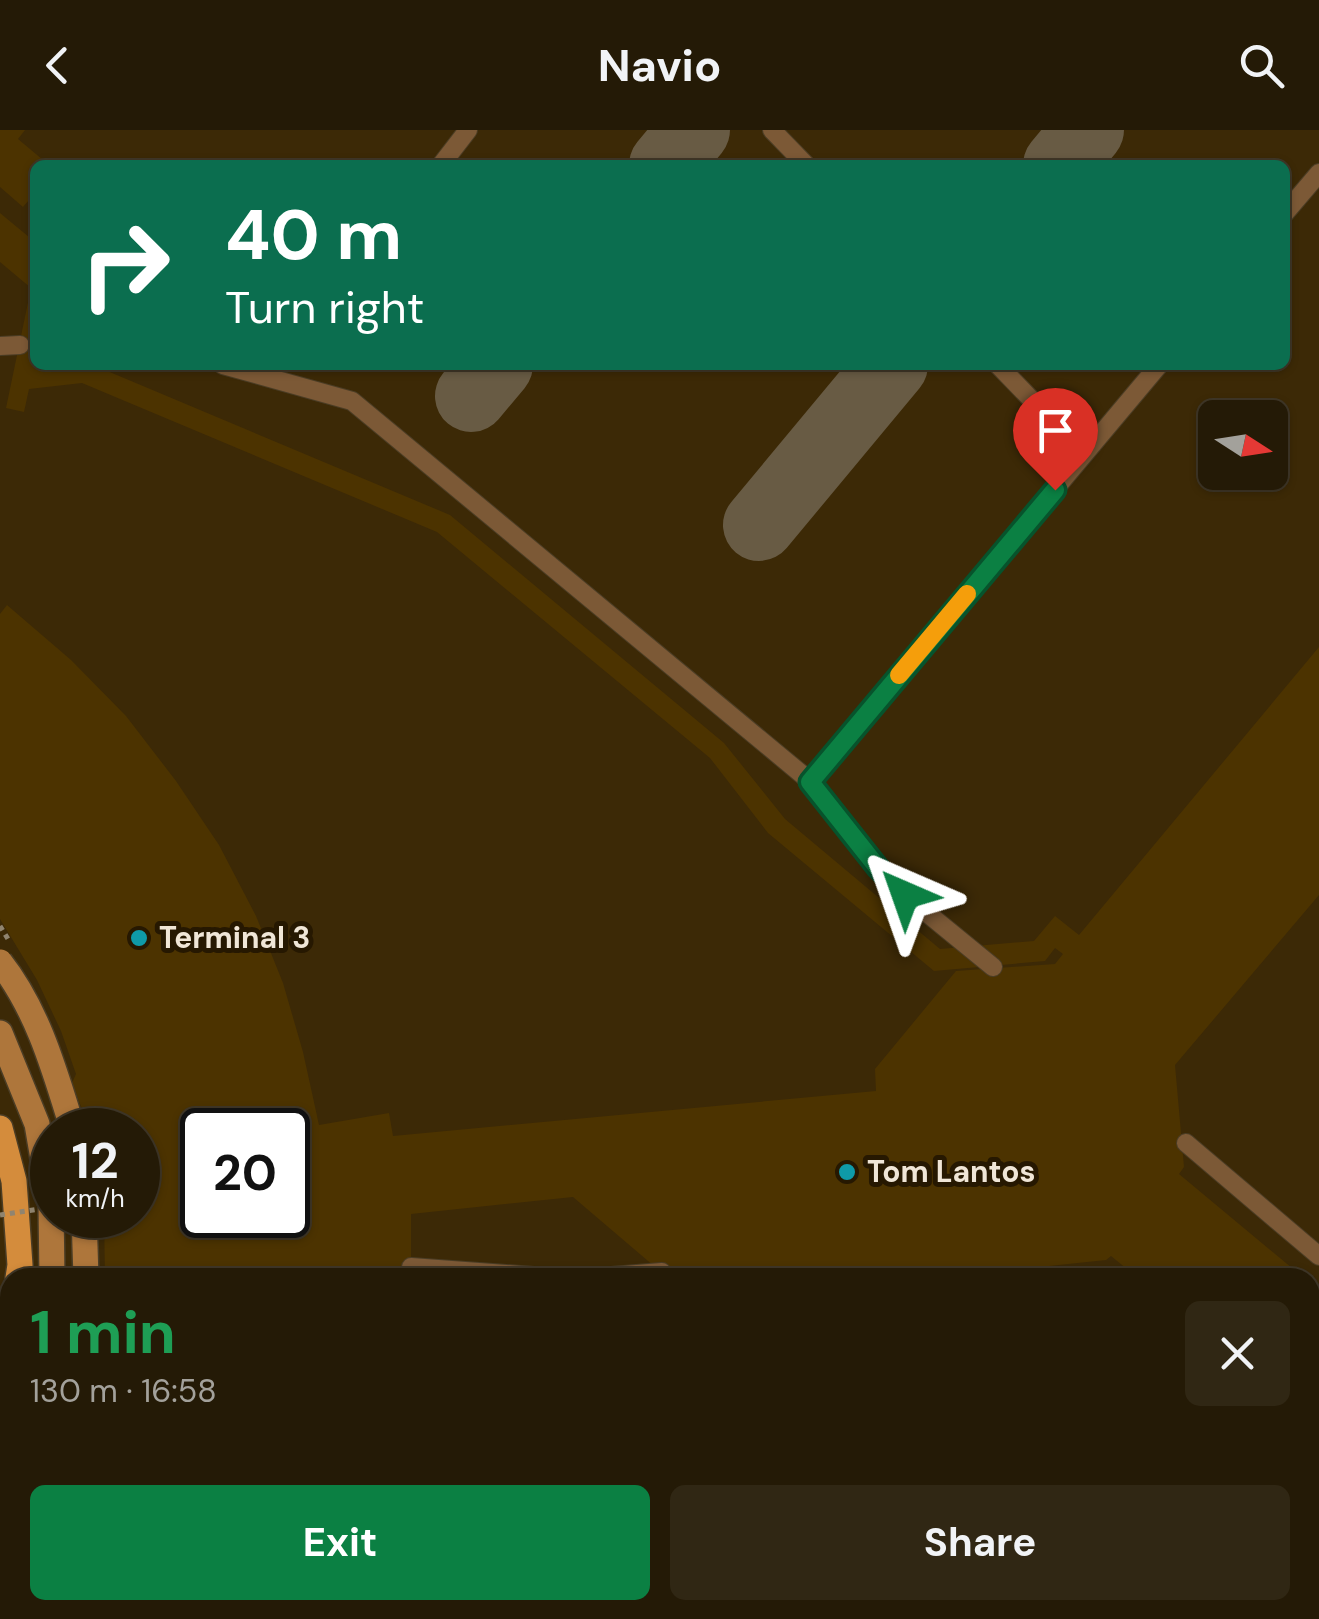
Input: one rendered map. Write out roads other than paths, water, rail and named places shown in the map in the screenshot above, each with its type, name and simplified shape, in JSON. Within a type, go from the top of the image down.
[{"type":"main road","points":[[0,962],[15,981],[42,1037],[65,1108]]},
{"type":"main road","points":[[0,1033],[37,1124],[51,1206],[52,1268]]},
{"type":"main road","points":[[0,1128],[14,1181],[20,1268]]},
{"type":"main road","points":[[85,1238],[86,1268]]},
{"type":"lane","points":[[445,160],[468,130]]},
{"type":"lane","points":[[772,130],[801,160]]},
{"type":"lane","points":[[1290,208],[1319,172]]},
{"type":"lane","points":[[0,346],[20,345]]},
{"type":"lane","points":[[1003,370],[1084,454]]},
{"type":"lane","points":[[810,782],[1155,370]]},
{"type":"lane","points":[[282,372],[352,401],[810,782],[878,868],[992,967]]},
{"type":"lane","points":[[1186,1143],[1319,1256]]},
{"type":"place","name":"Terminal 3","points":[[139,938]]},
{"type":"place","name":"Tom Lantos","points":[[847,1172]]}]
